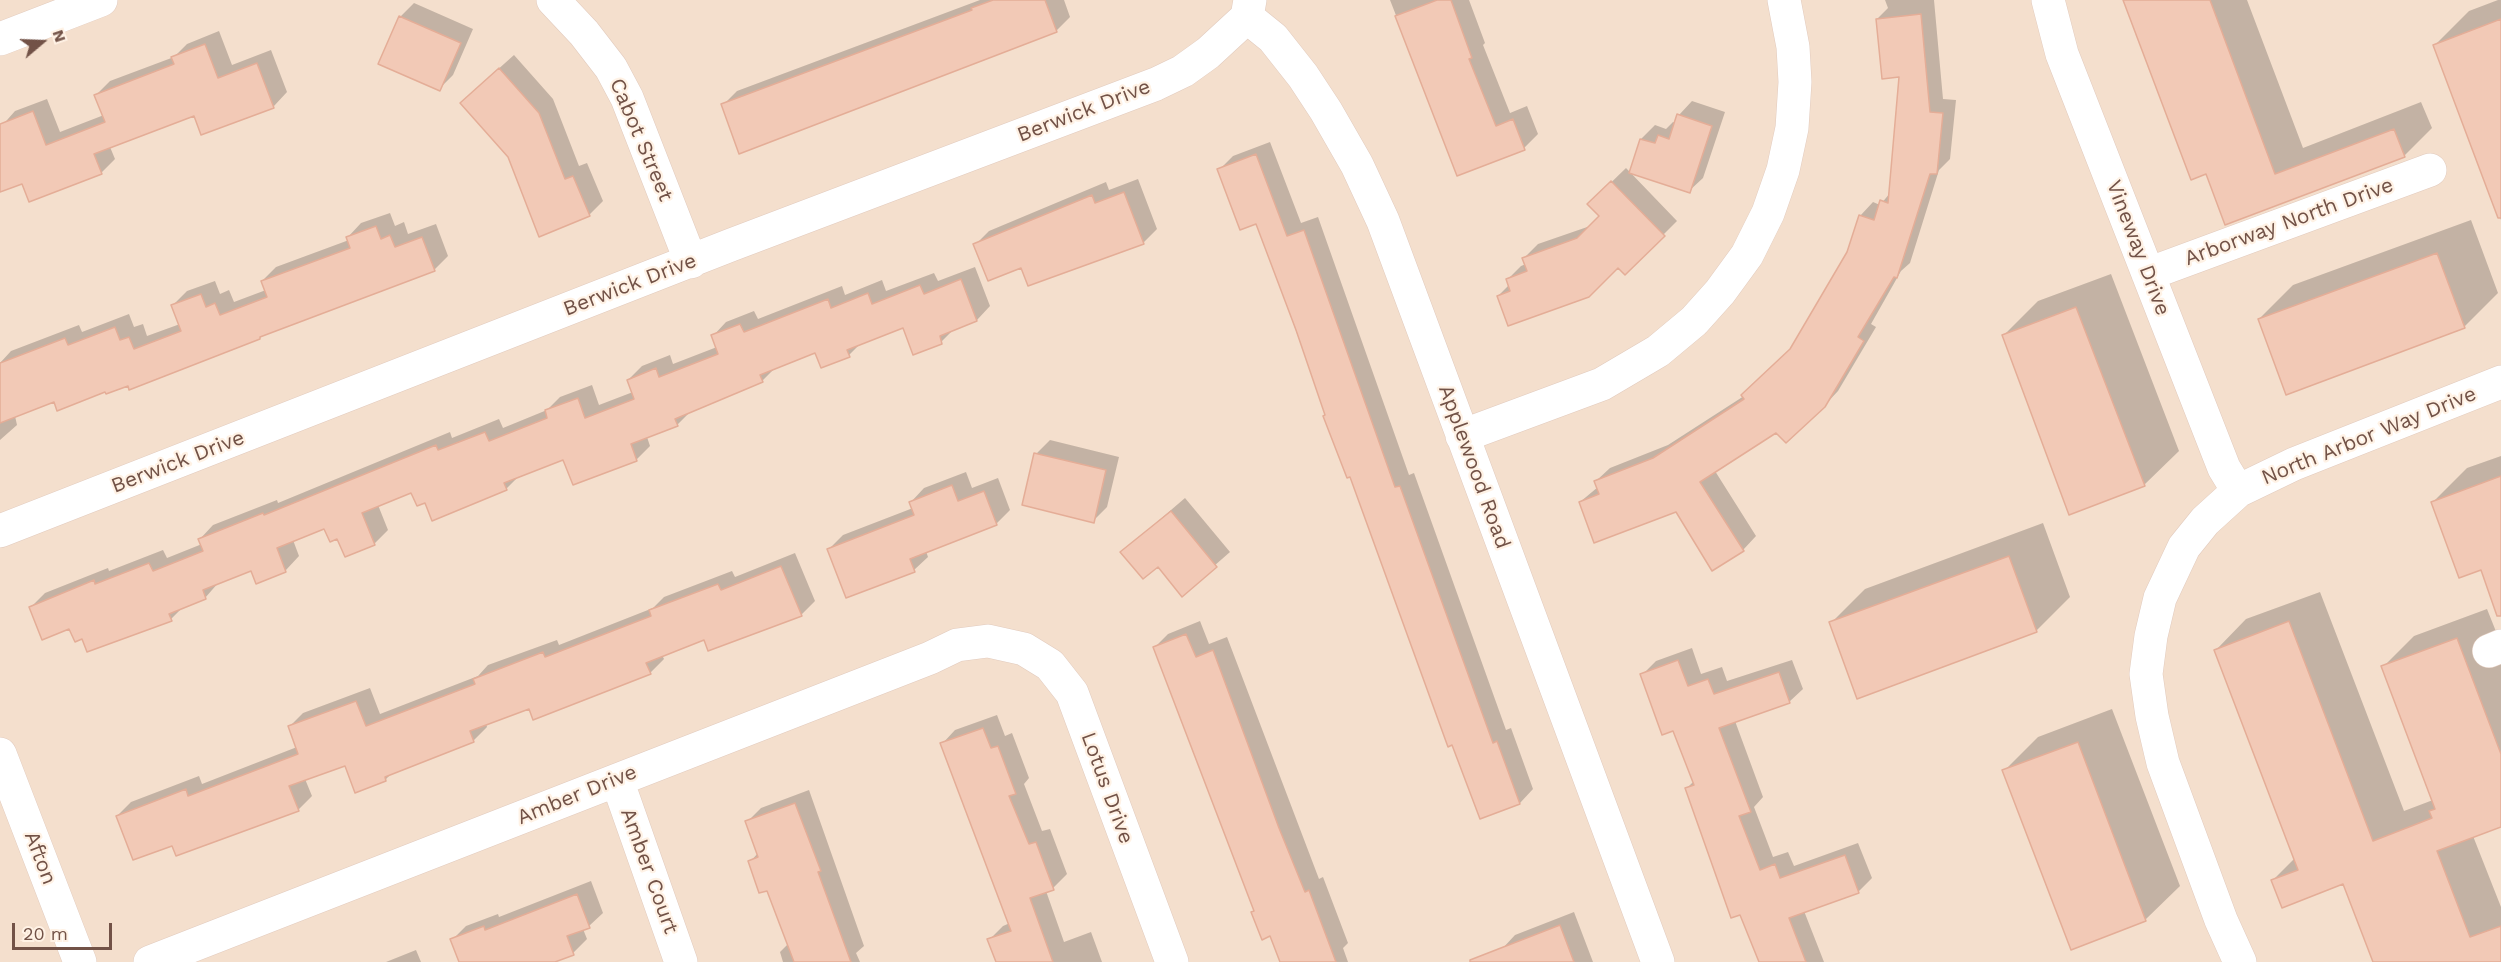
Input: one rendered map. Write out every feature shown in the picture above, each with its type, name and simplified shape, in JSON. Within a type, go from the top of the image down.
[{"type":"street","points":[[0,39],[101,0]]},
{"type":"street","name":"Cabot Street","points":[[553,0],[585,33],[611,68],[627,98],[691,262]]},
{"type":"street","points":[[1462,436],[1602,384],[1658,351],[1694,321],[1720,292],[1747,255],[1768,213],[1783,170],[1792,128],[1795,82],[1793,47],[1785,0]]},
{"type":"street","name":"Vineway Drive","points":[[2049,0],[2062,54],[2224,468],[2238,491]]},
{"type":"street","name":"Berwick Drive","points":[[0,531],[1156,84],[1183,71],[1208,53],[1249,9]]},
{"type":"street","name":"Applewood Road","points":[[1249,9],[1303,76],[1326,111],[1357,165],[1383,220],[1658,962]]},
{"type":"street","name":"Arborway North Drive","points":[[2148,274],[2430,170]]},
{"type":"street","name":"North Arbor Way Drive","points":[[2240,962],[2221,920],[2163,763],[2152,716],[2146,674],[2151,636],[2160,598],[2184,547],[2205,521],[2238,491],[2294,464],[2501,382]]},
{"type":"street","name":"Amber Drive","points":[[150,962],[930,658],[957,645],[988,641],[1007,644]]},
{"type":"street","name":"Lotus Drive","points":[[1007,644],[1024,649],[1050,665],[1072,693],[1172,962]]},
{"type":"street","name":"Afton","points":[[0,754],[80,962]]},
{"type":"street","name":"Amber Court","points":[[617,780],[681,962]]},
{"type":"shaded area","points":[[0,0],[2501,0],[2501,962],[0,962]]},
{"type":"building","points":[[993,0],[1045,0],[1057,32],[739,154],[721,104],[972,10],[971,8]]},
{"type":"building","points":[[1437,0],[1451,0],[1472,58],[1469,59],[1496,126],[1513,119],[1525,150],[1457,176],[1395,16]]},
{"type":"building","points":[[2123,0],[2210,0],[2275,174],[2394,129],[2405,157],[2225,225],[2206,174],[2191,180]]},
{"type":"building","points":[[1921,14],[1930,112],[1943,113],[1937,174],[1930,174],[1897,278],[1894,277],[1858,337],[1864,341],[1825,407],[1786,443],[1776,433],[1700,482],[1744,551],[1712,571],[1676,512],[1594,543],[1579,502],[1599,494],[1594,481],[1653,458],[1744,399],[1741,395],[1790,349],[1847,252],[1859,215],[1874,220],[1880,200],[1888,203],[1899,77],[1882,79],[1876,19]]},
{"type":"building","points":[[399,16],[461,43],[440,91],[378,64]]},
{"type":"building","points":[[2501,19],[2501,218],[2498,218],[2433,45]]},
{"type":"building","points":[[205,44],[218,78],[257,63],[274,108],[201,135],[194,116],[94,154],[102,174],[29,202],[22,184],[0,192],[0,124],[33,111],[46,145],[105,122],[94,95],[174,64],[171,57]]},
{"type":"building","points":[[499,68],[539,113],[565,179],[573,176],[590,216],[539,237],[508,157],[460,103]]},
{"type":"building","points":[[1677,114],[1712,126],[1690,193],[1629,173],[1640,139],[1655,143],[1658,135],[1669,139]]},
{"type":"building","points":[[1256,154],[1287,236],[1304,230],[1395,487],[1400,486],[1493,743],[1497,741],[1520,804],[1480,819],[1452,745],[1448,747],[1350,477],[1347,478],[1323,416],[1325,415],[1296,330],[1256,224],[1240,230],[1217,169]]},
{"type":"building","points":[[1611,181],[1665,236],[1625,275],[1618,268],[1589,297],[1508,326],[1497,296],[1510,291],[1506,279],[1527,271],[1522,258],[1577,238],[1599,216],[1587,204]]},
{"type":"building","points":[[1124,192],[1144,244],[1028,286],[1021,268],[988,281],[973,244],[1092,195],[1095,203]]},
{"type":"building","points":[[376,226],[381,239],[390,235],[395,247],[422,237],[435,271],[260,337],[260,339],[129,390],[128,386],[106,394],[105,392],[57,411],[54,402],[0,423],[0,363],[65,338],[68,345],[115,327],[120,340],[129,337],[134,349],[181,331],[171,305],[201,294],[206,307],[215,303],[220,315],[267,297],[261,281],[350,248],[346,237]]},
{"type":"building","points":[[2437,253],[2465,328],[2286,395],[2258,319]]},
{"type":"building","points":[[961,279],[977,321],[940,336],[942,344],[913,355],[903,328],[847,350],[850,357],[821,368],[815,353],[760,375],[763,382],[675,419],[678,426],[631,444],[637,461],[573,485],[563,460],[504,483],[507,490],[432,521],[425,503],[417,506],[411,493],[362,513],[375,545],[345,557],[337,539],[330,542],[324,529],[277,548],[286,572],[256,584],[251,571],[203,590],[206,599],[169,614],[172,621],[87,652],[82,639],[75,642],[69,629],[42,640],[29,607],[94,580],[95,584],[149,563],[153,571],[203,551],[198,539],[263,513],[264,515],[436,445],[438,450],[485,432],[489,441],[547,418],[545,410],[578,398],[585,418],[634,399],[627,380],[656,368],[659,377],[718,354],[711,335],[740,324],[744,332],[828,299],[831,308],[868,293],[872,304],[920,285],[924,294]]},
{"type":"building","points":[[2076,307],[2145,486],[2069,515],[2002,335]]},
{"type":"building","points":[[1034,453],[1106,470],[1094,523],[1022,505]]},
{"type":"building","points":[[2501,476],[2501,616],[2497,616],[2481,570],[2459,578],[2431,502]]},
{"type":"building","points":[[952,485],[958,501],[984,491],[997,525],[910,559],[915,572],[846,598],[827,549],[914,515],[909,502]]},
{"type":"building","points":[[1171,511],[1217,567],[1182,597],[1158,567],[1143,579],[1120,552]]},
{"type":"building","points":[[2009,556],[2037,632],[1857,699],[1829,622]]},
{"type":"building","points":[[781,566],[802,616],[708,651],[704,640],[646,663],[651,674],[533,720],[529,709],[470,731],[474,742],[385,777],[386,781],[355,793],[345,766],[289,786],[299,811],[176,856],[172,846],[133,860],[116,816],[186,789],[188,796],[298,754],[288,726],[356,701],[366,726],[475,684],[473,679],[543,652],[545,657],[651,616],[649,610],[718,584],[721,590]]},
{"type":"building","points":[[2289,621],[2373,841],[2432,818],[2429,811],[2435,809],[2381,666],[2457,638],[2501,754],[2501,827],[2437,851],[2470,937],[2501,926],[2501,962],[2373,962],[2343,884],[2282,908],[2271,880],[2298,870],[2214,650]]},
{"type":"building","points":[[1186,634],[1196,657],[1213,650],[1279,828],[1305,892],[1309,890],[1336,962],[1280,962],[1270,936],[1262,940],[1251,912],[1254,911],[1153,647]]},
{"type":"building","points":[[1678,660],[1688,686],[1708,679],[1714,694],[1779,672],[1790,703],[1719,728],[1751,812],[1739,816],[1760,870],[1775,864],[1780,878],[1845,855],[1859,893],[1789,918],[1806,962],[1759,962],[1740,915],[1731,918],[1685,788],[1694,785],[1673,731],[1662,735],[1640,674]]},
{"type":"building","points":[[983,728],[991,748],[998,746],[1016,794],[1009,796],[1029,844],[1036,842],[1054,890],[1030,898],[1053,962],[996,962],[987,939],[1011,931],[940,743]]},
{"type":"building","points":[[2078,742],[2146,921],[2071,950],[2002,770]]},
{"type":"building","points":[[795,803],[821,871],[818,872],[851,962],[794,962],[767,891],[759,893],[748,861],[758,857],[745,821]]},
{"type":"building","points":[[577,894],[590,928],[567,936],[574,955],[555,962],[459,962],[450,939],[484,926],[485,930]]},
{"type":"building","points":[[1560,925],[1574,962],[1470,962],[1470,960]]}]
